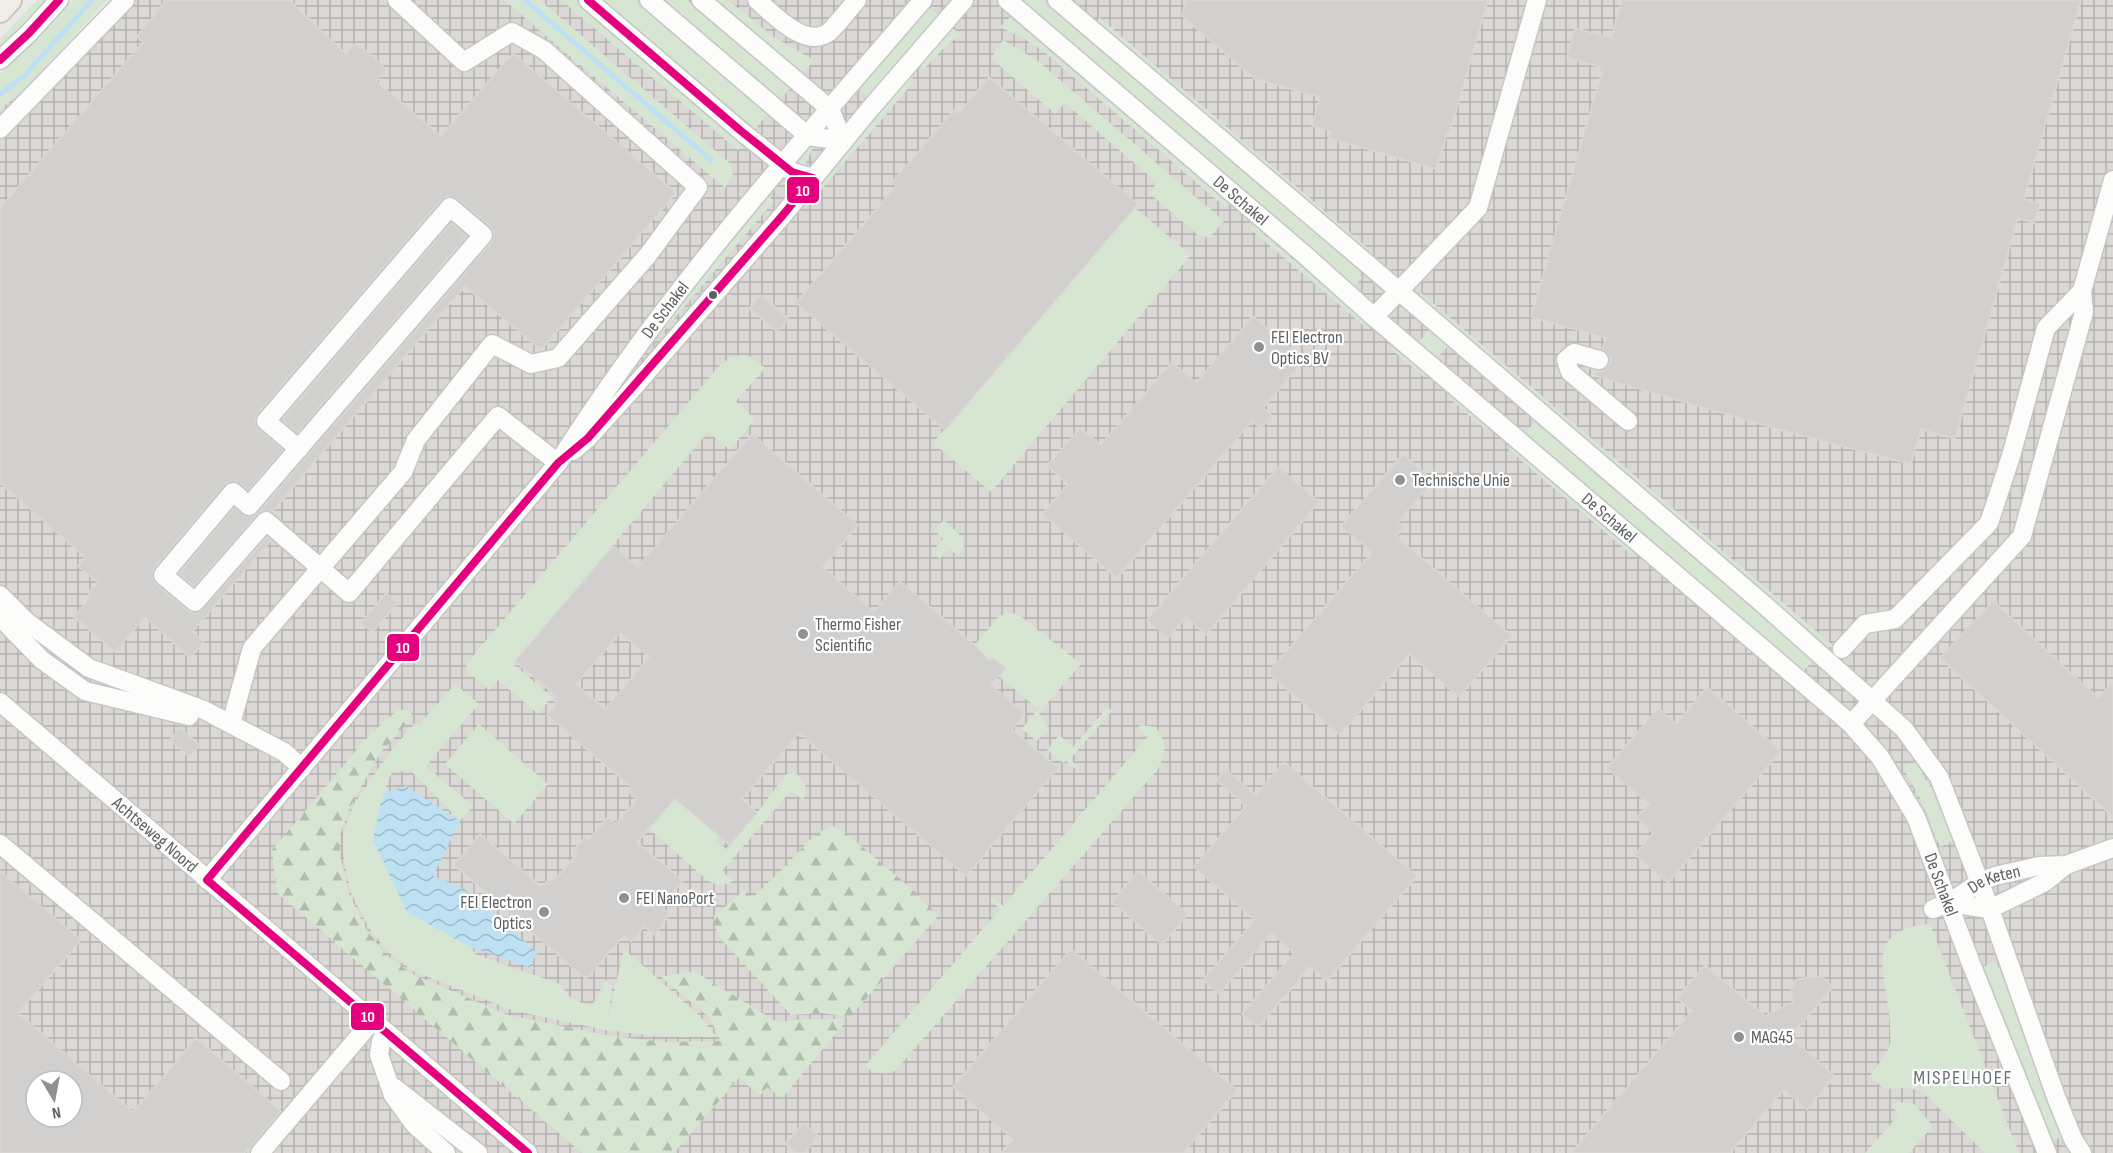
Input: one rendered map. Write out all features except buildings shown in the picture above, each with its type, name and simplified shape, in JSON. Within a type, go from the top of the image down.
[{"type":"main road","points":[[0,11],[10,0]]},
{"type":"street","points":[[0,60],[59,0]]},
{"type":"street","points":[[0,129],[125,0]]},
{"type":"street","points":[[233,725],[252,648],[403,472],[416,440],[492,344],[531,364],[558,358],[648,255],[698,187],[544,50],[512,32],[464,62],[397,0]]},
{"type":"street","points":[[588,0],[792,172],[813,178]]},
{"type":"street","points":[[649,0],[808,136],[843,141],[831,109],[701,0]]},
{"type":"street","points":[[757,0],[793,31],[812,37],[827,33],[857,0]]},
{"type":"street","name":"De Schakel","points":[[207,880],[558,464],[605,391],[662,313],[783,164],[923,0]]},
{"type":"street","name":"De Schakel","points":[[558,464],[588,438],[755,259],[813,178],[964,0]]},
{"type":"street","name":"De Schakel","points":[[1007,0],[1851,724],[1880,757],[1916,817],[1941,906],[1970,961],[2047,1153]]},
{"type":"street","name":"De Schakel","points":[[1058,0],[1399,291],[1904,729],[1938,777],[1990,909],[2056,1097],[2073,1139],[2082,1153]]},
{"type":"street","points":[[1374,317],[1478,208],[1537,0]]},
{"type":"street","points":[[1851,724],[2022,536],[2084,312],[2082,291],[2113,180]]},
{"type":"street","points":[[249,506],[483,235],[450,207],[266,421],[298,449]]},
{"type":"street","points":[[1842,650],[1865,624],[1895,619],[1989,523],[2011,456],[2046,328],[2082,291]]},
{"type":"street","points":[[1599,360],[1574,353],[1566,360],[1570,372],[1628,421]]},
{"type":"street","points":[[266,521],[195,602],[163,575],[233,492],[349,593],[498,416],[558,464]]},
{"type":"street","points":[[0,595],[27,622],[89,668],[204,710],[284,752],[302,768]]},
{"type":"street","points":[[0,617],[42,660],[85,691],[233,725]]},
{"type":"street","name":"Achtseweg Noord","points":[[0,702],[528,1153]]},
{"type":"street","points":[[0,844],[281,1080]]},
{"type":"street","name":"De Keten","points":[[1941,906],[1980,882],[1995,876],[2039,866],[2063,857],[2113,848]]},
{"type":"street","name":"De Keten","points":[[1941,906],[1990,909],[2005,903],[2046,882],[2063,857]]},
{"type":"street","points":[[260,1153],[373,1020]]},
{"type":"street","points":[[388,1033],[379,1047],[380,1061],[385,1074],[402,1109],[414,1124],[446,1153]]},
{"type":"street","points":[[385,1074],[399,1091],[478,1153]]},
{"type":"shaded area","points":[[112,0],[2113,0],[2113,1153],[0,1153],[0,109],[27,88]]},
{"type":"green space","points":[[37,0],[48,0],[0,48],[0,39]]},
{"type":"green space","points":[[73,0],[107,0],[27,88],[0,109],[0,73]]},
{"type":"green space","points":[[504,0],[540,0],[731,164],[733,175],[725,188]]},
{"type":"green space","points":[[561,0],[575,0],[743,144],[738,150],[734,147]]},
{"type":"green space","points":[[603,0],[634,0],[768,114],[755,129]]},
{"type":"green space","points":[[663,0],[687,0],[790,89],[780,100]]},
{"type":"green space","points":[[716,0],[728,0],[774,37],[812,59],[813,62],[802,74]]},
{"type":"green space","points":[[1024,0],[1043,0],[1360,271],[1362,278],[1357,284],[1350,284],[1022,3]]},
{"type":"green space","points":[[927,5],[939,16],[868,97],[856,87]]},
{"type":"green space","points":[[1010,17],[1229,204],[1226,208],[1043,51],[1000,27]]},
{"type":"green space","points":[[1099,17],[1369,249],[1364,250],[1098,22]]},
{"type":"green space","points":[[952,28],[961,34],[924,69],[921,69],[921,64]]},
{"type":"green space","points":[[1003,40],[1038,61],[1224,221],[1210,237],[1199,236],[1149,193],[1157,183],[1065,103],[1055,114],[991,58]]},
{"type":"green space","points":[[911,76],[912,84],[809,204],[805,207],[798,203],[840,159]]},
{"type":"green space","points":[[808,144],[813,145],[813,148],[804,166],[792,165]]},
{"type":"green space","points":[[766,194],[774,201],[656,340],[653,337]]},
{"type":"green space","points":[[1133,206],[1191,255],[991,492],[933,443]]},
{"type":"green space","points":[[1253,225],[1368,324],[1369,330],[1250,229]]},
{"type":"green space","points":[[1419,291],[1835,647],[1828,647],[1420,298]]},
{"type":"green space","points":[[1428,330],[1448,346],[1437,358],[1419,342]]},
{"type":"green space","points":[[1391,349],[1397,349],[1427,374],[1424,377]]},
{"type":"green space","points":[[740,355],[751,357],[765,368],[736,401],[755,419],[730,450],[708,432],[513,664],[552,697],[538,714],[498,680],[489,690],[468,672],[466,664],[720,365]]},
{"type":"green space","points":[[1453,396],[1488,426],[1485,429],[1450,399]]},
{"type":"green space","points":[[1535,422],[1813,660],[1803,672],[1527,435],[1527,430]]},
{"type":"green space","points":[[1510,445],[1634,551],[1633,556],[1508,449]]},
{"type":"green space","points":[[944,520],[963,538],[964,548],[958,556],[949,549],[940,559],[932,552],[943,539],[934,530]]},
{"type":"green space","points":[[1008,612],[1019,615],[1081,664],[1039,713],[1049,728],[1037,741],[1022,729],[1038,709],[989,668],[960,673],[980,650],[975,645],[998,617]]},
{"type":"green space","points":[[455,684],[479,704],[426,766],[473,806],[460,821],[410,770],[392,772],[383,794],[373,840],[477,955],[560,984],[570,997],[591,1007],[606,980],[612,986],[608,1018],[624,949],[698,1014],[717,1037],[662,1037],[606,1030],[514,1011],[413,971],[388,952],[369,928],[351,893],[343,855],[343,833],[354,804],[389,753],[415,723],[419,725]]},
{"type":"green space","points":[[1108,707],[1112,711],[1070,759],[1080,768],[1078,771],[1047,750],[1059,735],[1073,747]]},
{"type":"green space","points":[[398,710],[409,710],[413,717],[381,752],[351,805],[340,835],[340,855],[349,894],[366,929],[385,954],[412,974],[508,1015],[605,1035],[663,1042],[721,1041],[709,1017],[661,977],[694,971],[777,1022],[841,1019],[844,1024],[782,1098],[767,1087],[760,1096],[739,1078],[674,1153],[582,1153],[277,893],[272,850],[371,733]]},
{"type":"green space","points":[[479,724],[548,784],[514,824],[445,764]]},
{"type":"green space","points":[[1141,725],[1156,727],[1162,738],[1164,752],[1158,769],[895,1071],[879,1073],[865,1066],[1000,909],[990,900],[993,898],[1003,906],[1147,737],[1137,728]]},
{"type":"green space","points":[[1915,762],[1933,791],[1953,841],[1940,847],[1920,798],[1903,768]]},
{"type":"green space","points":[[795,772],[805,784],[803,800],[791,791],[722,871],[733,881],[726,884],[717,885],[707,880],[649,829],[675,799],[720,837],[717,841],[726,849],[786,774]]},
{"type":"green space","points":[[833,826],[846,833],[913,890],[938,916],[850,1017],[823,1013],[791,1015],[719,937],[714,916],[743,891],[753,897],[814,836]]},
{"type":"green space","points":[[1930,924],[2019,1153],[1985,1153],[1920,1090],[1884,1089],[1870,1076],[1890,1042],[1889,1012],[1883,976],[1885,947],[1893,936],[1907,928]]},
{"type":"green space","points":[[1996,961],[2066,1136],[2052,1141],[1983,967]]},
{"type":"green space","points":[[1899,1102],[1914,1104],[1933,1126],[1909,1153],[1865,1153],[1899,1115],[1891,1105]]},
{"type":"water","points":[[406,786],[460,821],[433,876],[464,889],[538,953],[532,961],[534,969],[470,947],[407,912],[373,840],[383,793]]},
{"type":"waterway","points":[[0,94],[24,76],[92,0]]},
{"type":"waterway","points":[[525,0],[711,160]]},
{"type":"transit line","name":"10","points":[[0,60],[59,0]]},
{"type":"transit line","name":"10","points":[[207,880],[558,463],[588,438],[813,178],[792,172],[588,0]]},
{"type":"transit line","name":"10","points":[[207,880],[528,1153]]},
{"type":"place","name":"FEI Electron Optics BV","points":[[1259,347]]},
{"type":"place","name":"Technische Unie","points":[[1400,480]]},
{"type":"place","name":"Thermo Fisher Scientific","points":[[803,634]]},
{"type":"place","name":"FEI NanoPort","points":[[624,898]]},
{"type":"place","name":"FEI Electron Optics","points":[[544,912]]},
{"type":"place","name":"MAG45","points":[[1739,1037]]},
{"type":"district","name":"MISPELHOEF","points":[[1963,1077]]}]
